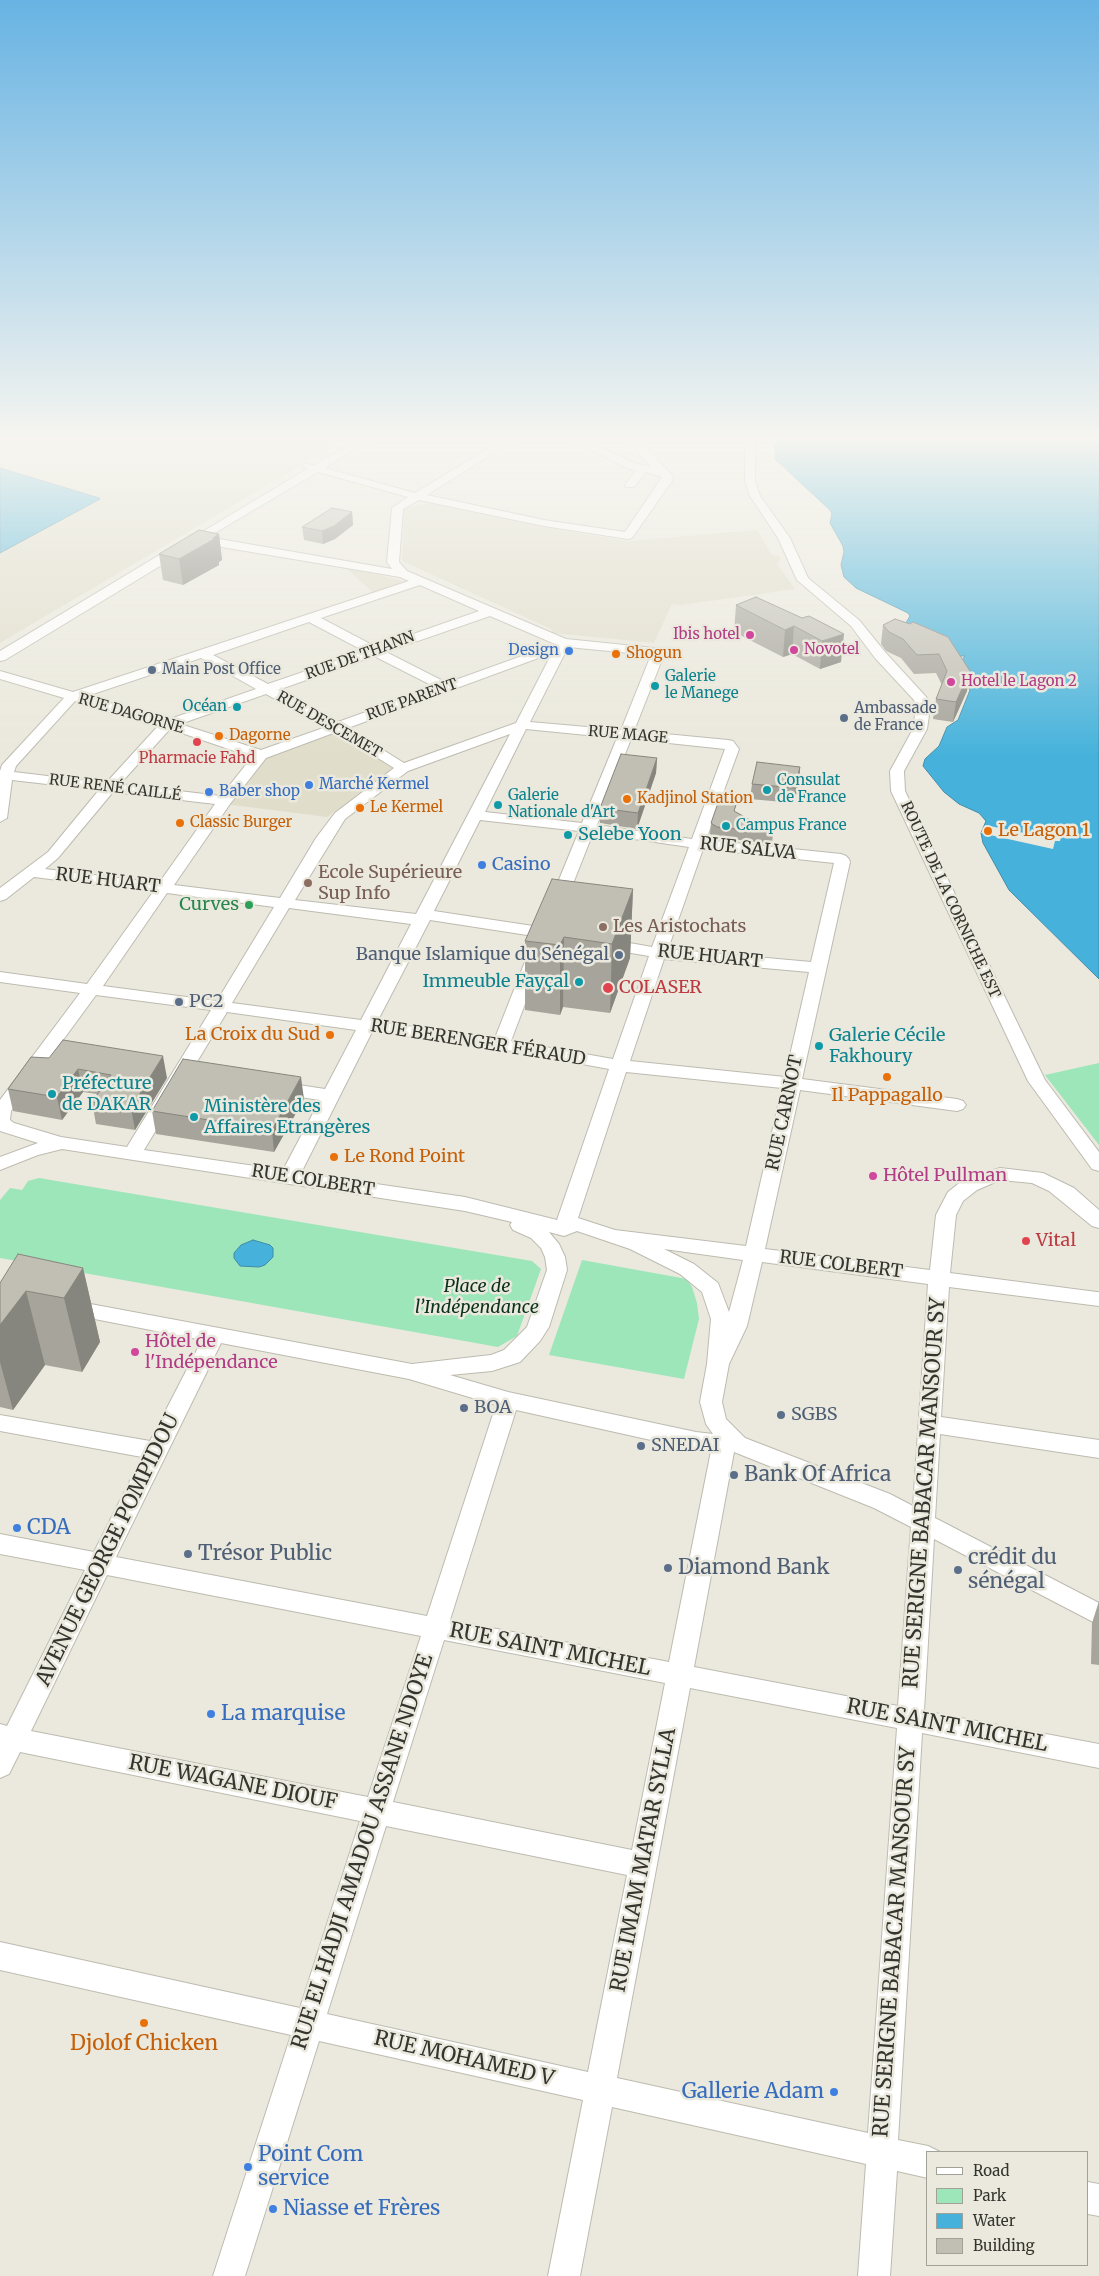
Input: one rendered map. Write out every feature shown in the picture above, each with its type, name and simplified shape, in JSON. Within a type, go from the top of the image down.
[{"type":"street","points":[[0,657],[186,543]]},
{"type":"street","points":[[224,543],[403,574],[564,644],[659,652],[501,1044]]},
{"type":"street","points":[[395,543],[394,562],[403,574]]},
{"type":"street","name":"ROUTE DE LA CORNICHE EST","points":[[786,543],[804,580],[855,622],[880,655],[921,699],[923,708],[920,729],[897,771],[898,791],[1037,1081],[1099,1165]]},
{"type":"street","points":[[0,818],[5,775],[9,766],[72,697],[421,581]]},
{"type":"street","name":"RUE DE THANN","points":[[0,896],[53,855],[110,787],[167,724],[267,690],[374,650],[488,612]]},
{"type":"street","points":[[310,618],[445,687]]},
{"type":"street","points":[[289,1178],[564,644]]},
{"type":"street","name":"RUE PARENT","points":[[261,755],[564,644]]},
{"type":"street","name":"RUE DESCEMET","points":[[202,654],[337,727],[403,768]]},
{"type":"street","name":"RUE DAGORNE","points":[[0,675],[167,724],[261,755]]},
{"type":"street","points":[[132,1154],[324,838],[340,816],[403,768],[523,725]]},
{"type":"street","name":"RUE MAGE","points":[[523,725],[728,744],[731,748],[697,844]]},
{"type":"street","name":"RUE COLBERT","points":[[261,755],[225,801],[46,1052],[2,1110],[1,1121],[7,1128],[60,1143],[465,1204],[564,1229],[576,1224],[616,1236],[1097,1299]]},
{"type":"street","name":"RUE RENÉ CAILLÉ","points":[[5,775],[225,801]]},
{"type":"street","name":"RUE SALVA","points":[[476,815],[588,828],[697,844],[841,859]]},
{"type":"street","points":[[564,1229],[595,1133],[621,1066],[658,953],[697,844]]},
{"type":"street","name":"RUE CARNOT","points":[[718,1364],[736,1326],[754,1254],[842,862],[841,859]]},
{"type":"street","name":"RUE HUART","points":[[32,872],[284,903],[424,917],[545,932],[573,938]]},
{"type":"street","name":"RUE HUART","points":[[592,941],[658,953],[817,968]]},
{"type":"street","name":"RUE BERENGER FÉRAUD","points":[[0,977],[501,1044],[621,1066],[792,1083],[957,1105]]},
{"type":"street","points":[[46,1052],[65,1055]]},
{"type":"street","points":[[162,1070],[200,1076]]},
{"type":"street","points":[[265,1086],[330,1096]]},
{"type":"street","points":[[0,1164],[33,1150],[60,1143]]},
{"type":"street","name":"RUE SERIGNE BABACAR MANSOUR SY","points":[[874,2276],[939,1278],[946,1214],[955,1197],[970,1185],[983,1178],[1000,1174],[1036,1178],[1067,1193],[1099,1221]]},
{"type":"street","points":[[409,1371],[492,1363],[512,1356],[523,1347],[538,1327],[555,1280],[557,1270],[555,1257],[549,1244],[538,1233],[525,1226],[465,1204]]},
{"type":"street","points":[[616,1236],[637,1244],[687,1270],[711,1288],[721,1318],[718,1364],[711,1402],[717,1424],[731,1444]]},
{"type":"street","points":[[47,1303],[409,1371],[508,1400],[696,1441],[731,1444],[882,1501],[1099,1614]]},
{"type":"street","name":"AVENUE GEORGE POMPIDOU","points":[[0,1766],[7,1738],[101,1563],[215,1334]]},
{"type":"street","name":"RUE EL HADJI AMADOU ASSANE NDOYE","points":[[229,2276],[508,1400]]},
{"type":"street","points":[[0,1423],[157,1452]]},
{"type":"street","points":[[930,1424],[1099,1449]]},
{"type":"street","name":"RUE IMAM MATAR SYLLA","points":[[564,2276],[680,1675],[731,1444]]},
{"type":"street","name":"RUE SAINT MICHEL","points":[[0,1544],[1099,1756]]},
{"type":"street","name":"RUE WAGANE DIOUF","points":[[7,1738],[643,1865]]},
{"type":"street","name":"RUE MOHAMED V","points":[[0,1956],[926,2162]]},
{"type":"shaded area","points":[[0,543],[169,543],[0,643]]},
{"type":"shaded area","points":[[403,543],[765,543],[771,554],[781,557],[778,565],[795,589],[681,605],[672,604],[654,643],[553,633],[551,629],[402,561]]},
{"type":"shaded area","points":[[347,569],[380,575],[408,582],[374,594]]},
{"type":"shaded area","name":"Marché Kermel","points":[[341,729],[404,766],[327,817],[225,804],[268,756]]},
{"type":"green space","points":[[1099,1063],[1099,1145],[1045,1075]]},
{"type":"green space","name":"Place de l’Indépendance","points":[[39,1178],[532,1261],[541,1269],[517,1336],[498,1347],[0,1258],[0,1200],[10,1188],[22,1190],[28,1181]]},
{"type":"green space","points":[[582,1260],[687,1279],[692,1287],[697,1303],[699,1319],[684,1379],[549,1355]]},
{"type":"water","points":[[0,543],[18,543],[0,553]]},
{"type":"water","points":[[841,543],[1099,543],[1099,979],[1009,890],[983,843],[981,833],[986,821],[979,813],[959,804],[944,792],[923,766],[925,759],[939,746],[947,727],[958,720],[970,690],[956,667],[965,656],[954,656],[904,626],[910,616],[908,613],[856,588],[844,577],[841,565],[844,552]]},
{"type":"water","points":[[253,1240],[270,1245],[273,1248],[273,1257],[265,1265],[259,1267],[240,1266],[234,1258],[234,1253],[241,1245]]},
{"type":"pier","points":[[985,825],[1029,834],[1030,831],[1061,837],[1060,841],[1055,841],[1053,849],[981,833]]},
{"type":"building","points":[[177,543],[207,543],[179,559],[159,554]]},
{"type":"building","points":[[756,597],[802,618],[809,616],[844,634],[822,641],[794,626],[785,630],[736,605]]},
{"type":"building","points":[[895,619],[910,624],[913,622],[948,637],[970,671],[956,702],[936,699],[947,671],[939,654],[917,655],[903,639],[889,632],[883,625]]},
{"type":"building","name":"Kadjinol Station","points":[[621,754],[657,758],[638,813],[600,808]]},
{"type":"building","points":[[757,762],[800,767],[795,788],[752,784]]},
{"type":"building","points":[[718,803],[736,805],[734,811],[773,833],[717,827],[711,823]]},
{"type":"building","points":[[552,879],[633,889],[612,944],[564,937],[560,945],[525,941]]},
{"type":"building","points":[[63,1040],[163,1056],[131,1108],[92,1102],[111,1075],[78,1069],[57,1097],[8,1089],[31,1057],[49,1058]]},
{"type":"building","points":[[183,1059],[301,1077],[272,1130],[152,1111]]},
{"type":"building","points":[[18,1254],[83,1268],[64,1298],[26,1291],[0,1325],[0,1283]]},
{"type":"place","name":"Ibis hotel","points":[[750,635]]},
{"type":"place","name":"Novotel","points":[[794,650]]},
{"type":"place","name":"Design","points":[[569,651]]},
{"type":"place","name":"Shogun","points":[[616,654]]},
{"type":"place","name":"Main Post Office","points":[[152,670]]},
{"type":"place","name":"Hotel le Lagon 2","points":[[951,682]]},
{"type":"place","name":"Galerie le Manege","points":[[655,686]]},
{"type":"place","name":"Océan","points":[[237,707]]},
{"type":"place","name":"Ambassade de France","points":[[844,718]]},
{"type":"place","name":"Dagorne","points":[[219,736]]},
{"type":"place","name":"Pharmacie Fahd","points":[[197,742]]},
{"type":"place","name":"Marché Kermel","points":[[309,785]]},
{"type":"place","name":"Consulat de France","points":[[767,790]]},
{"type":"place","name":"Baber shop","points":[[209,792]]},
{"type":"place","name":"Kadjinol Station","points":[[627,799]]},
{"type":"place","name":"Galerie Nationale d'Art","points":[[498,805]]},
{"type":"place","name":"Le Kermel","points":[[360,808]]},
{"type":"place","name":"Classic Burger","points":[[180,823]]},
{"type":"place","name":"Campus France","points":[[726,826]]},
{"type":"place","name":"Le Lagon 1","points":[[988,831]]},
{"type":"place","name":"Selebe Yoon","points":[[568,835]]},
{"type":"place","name":"Casino","points":[[482,865]]},
{"type":"place","name":"Ecole Supérieure Sup Info","points":[[308,883]]},
{"type":"place","name":"Curves","points":[[249,905]]},
{"type":"place","name":"Les Aristochats","points":[[603,927]]},
{"type":"place","name":"Banque Islamique du Sénégal","points":[[619,955]]},
{"type":"place","name":"Immeuble Fayçal","points":[[579,982]]},
{"type":"place","name":"COLASER","points":[[608,988]]},
{"type":"place","name":"PC2","points":[[179,1002]]},
{"type":"place","name":"La Croix du Sud","points":[[330,1035]]},
{"type":"place","name":"Galerie Cécile Fakhoury","points":[[819,1046]]},
{"type":"place","name":"Il Pappagallo","points":[[887,1077]]},
{"type":"place","name":"Préfecture de DAKAR","points":[[52,1094]]},
{"type":"place","name":"Ministère des Affaires Etrangères","points":[[194,1117]]},
{"type":"place","name":"Le Rond Point","points":[[334,1157]]},
{"type":"place","name":"Hôtel Pullman","points":[[873,1176]]},
{"type":"place","name":"Vital","points":[[1026,1241]]},
{"type":"place","name":"Hôtel de l'Indépendance","points":[[135,1352]]},
{"type":"place","name":"BOA","points":[[464,1408]]},
{"type":"place","name":"SGBS","points":[[781,1415]]},
{"type":"place","name":"SNEDAI","points":[[641,1446]]},
{"type":"place","name":"Bank Of Africa","points":[[734,1475]]},
{"type":"place","name":"CDA","points":[[17,1528]]},
{"type":"place","name":"Trésor Public","points":[[188,1554]]},
{"type":"place","name":"Diamond Bank","points":[[668,1568]]},
{"type":"place","name":"crédit du sénégal","points":[[958,1570]]},
{"type":"place","name":"La marquise","points":[[211,1714]]},
{"type":"place","name":"Djolof Chicken","points":[[144,2023]]},
{"type":"place","name":"Gallerie Adam","points":[[834,2092]]},
{"type":"place","name":"Point Com service","points":[[248,2167]]},
{"type":"place","name":"Niasse et Frères","points":[[273,2209]]}]
